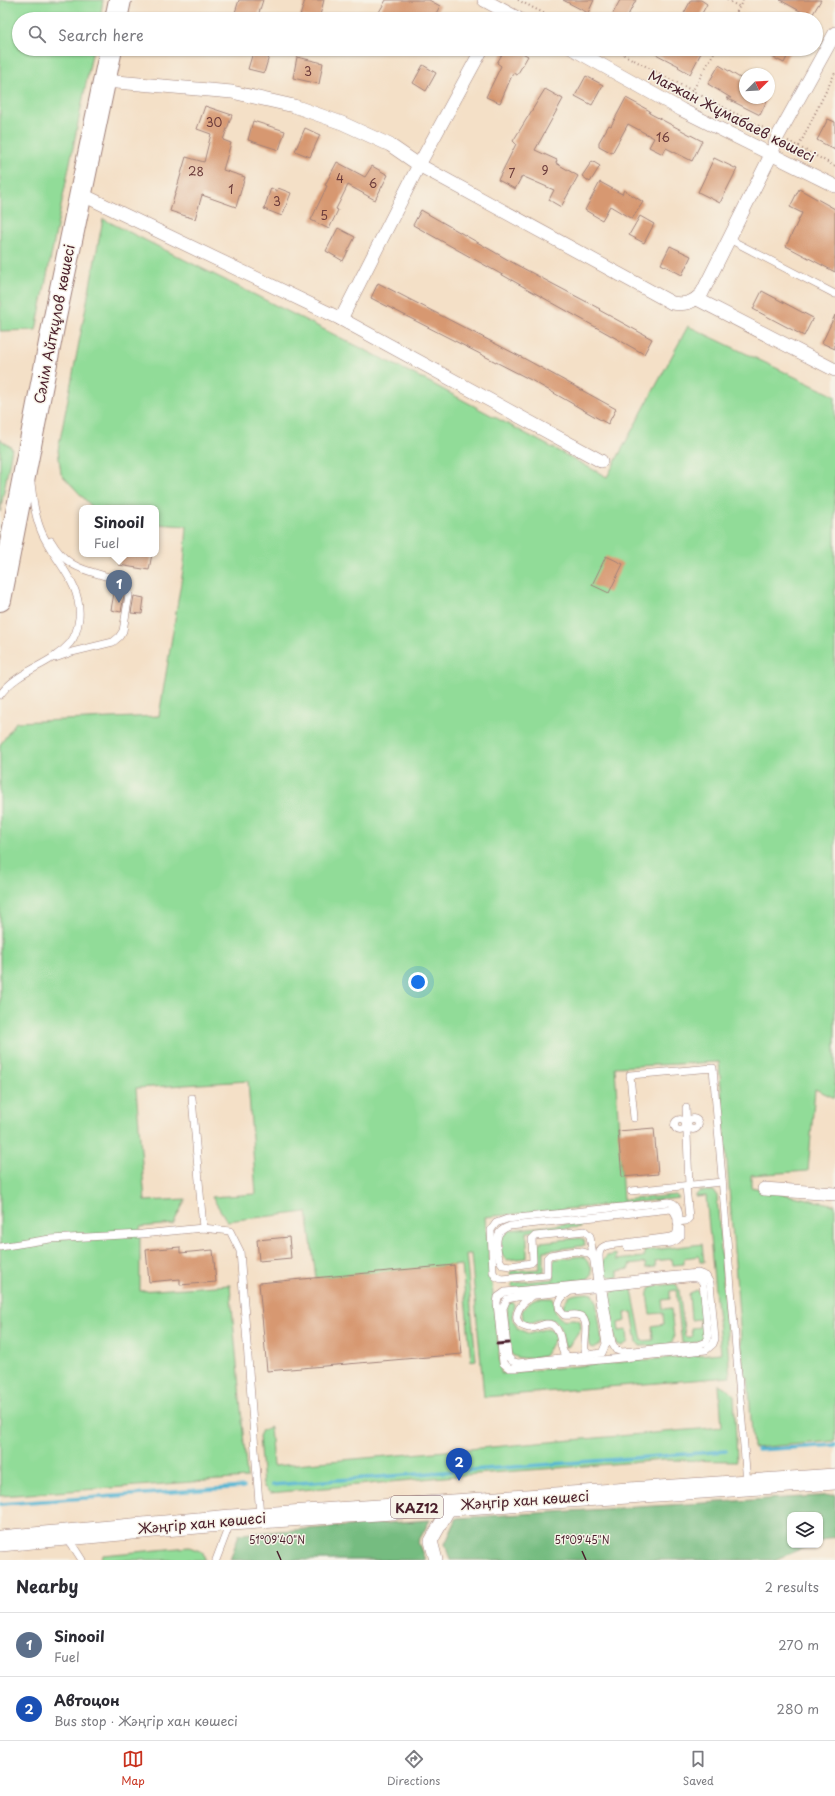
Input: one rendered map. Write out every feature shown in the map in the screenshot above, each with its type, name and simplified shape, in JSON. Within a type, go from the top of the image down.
[{"type":"highway","points":[[117,12],[120,0]]},
{"type":"highway","name":"Сәлім Айтқұлов көшесі","points":[[0,600],[31,440],[110,56]]},
{"type":"main road","name":"Жәңгір хан көшесі","points":[[0,1541],[231,1520],[835,1479]]},
{"type":"street","points":[[484,0],[499,12]]},
{"type":"street","points":[[823,54],[835,32]]},
{"type":"street","points":[[341,319],[418,165],[478,56]]},
{"type":"street","name":"Мағжан Жұмабаев көшесі","points":[[586,56],[682,110],[835,186]]},
{"type":"street","points":[[105,81],[232,92],[294,106],[342,123],[390,145],[418,165],[672,303],[682,304],[697,299],[702,293],[771,155],[778,136],[822,56]]},
{"type":"street","points":[[81,194],[341,319],[601,461]]},
{"type":"street","points":[[697,299],[835,370]]},
{"type":"street","points":[[764,1189],[835,1194]]},
{"type":"street","points":[[436,1560],[432,1541],[450,1505]]},
{"type":"lane","points":[[729,239],[835,294]]},
{"type":"lane","points":[[31,440],[31,482],[34,509],[42,532],[51,551],[75,586],[80,606],[78,628],[71,642],[50,660]]},
{"type":"lane","points":[[0,695],[13,680],[50,660],[72,652],[113,642],[119,637],[122,631],[129,595],[126,584],[83,570],[72,564],[63,556],[54,546],[34,509]]},
{"type":"lane","points":[[634,1118],[630,1076],[713,1068],[748,1485]]},
{"type":"lane","points":[[192,1098],[203,1228]]},
{"type":"lane","points":[[678,1222],[686,1221],[690,1218],[687,1186],[686,1108]]},
{"type":"lane","points":[[631,1191],[722,1182]]},
{"type":"lane","points":[[596,1259],[589,1253],[583,1251],[550,1255],[547,1258],[547,1275],[501,1279],[495,1276],[494,1272],[491,1230],[496,1223],[507,1219],[669,1202],[677,1206],[678,1222]]},
{"type":"lane","points":[[596,1259],[608,1250],[675,1242],[681,1236],[675,1212],[668,1208],[510,1226],[501,1230],[497,1239],[499,1259],[503,1265],[508,1266],[532,1263],[532,1239],[535,1236],[583,1231],[587,1232],[590,1236],[596,1259],[600,1285],[606,1344],[602,1353],[592,1355],[518,1363],[512,1361],[508,1357],[503,1308],[505,1302],[512,1297],[573,1291],[600,1285],[702,1273],[710,1283],[715,1339],[714,1344],[706,1350],[517,1368],[509,1368],[503,1363],[497,1303],[498,1297],[501,1294],[512,1290],[600,1285],[699,1279],[705,1287],[708,1338],[706,1342],[698,1345],[619,1352],[612,1343],[600,1285]]},
{"type":"lane","points":[[0,1247],[50,1239],[142,1234],[203,1228],[230,1231],[240,1251],[260,1518]]},
{"type":"lane","points":[[573,1291],[561,1297],[558,1307],[564,1315],[577,1315],[582,1318],[586,1324],[585,1350],[587,1354],[592,1355]]},
{"type":"lane","points":[[536,1295],[527,1299],[520,1305],[517,1312],[519,1321],[523,1325],[531,1328],[545,1324],[553,1325],[560,1334],[563,1353],[566,1356],[572,1357]]},
{"type":"lane","points":[[216,1560],[231,1520]]},
{"type":"lane","points":[[67,1536],[82,1560]]},
{"type":"path","points":[[518,0],[541,12]]},
{"type":"path","points":[[727,0],[740,7]]},
{"type":"path","points":[[737,12],[743,0]]},
{"type":"path","points":[[626,56],[835,166]]},
{"type":"path","points":[[682,110],[712,56]]},
{"type":"path","points":[[799,146],[835,73]]},
{"type":"green space","points":[[0,0],[103,0],[101,12],[12,12],[12,56],[92,56],[36,330],[0,331]]},
{"type":"green space","points":[[103,219],[429,382],[607,477],[688,326],[835,396],[835,1098],[815,1089],[808,1171],[751,1175],[751,1187],[835,1205],[835,1441],[753,1448],[748,1377],[744,1377],[719,1062],[615,1067],[623,1200],[676,1195],[679,1198],[485,1217],[501,1373],[721,1353],[706,1196],[696,1197],[700,1191],[714,1191],[717,1196],[730,1377],[484,1397],[471,1254],[466,1254],[476,1360],[471,1361],[462,1265],[316,1278],[307,1212],[227,1221],[212,1197],[256,1194],[248,1081],[136,1088],[145,1201],[186,1199],[173,1224],[140,1227],[140,1291],[230,1285],[247,1478],[0,1496],[0,745],[16,722],[159,716],[184,564],[187,526],[159,524],[159,505],[90,505],[61,474],[58,450]]},
{"type":"green space","points":[[0,439],[12,448],[0,512]]},
{"type":"green space","points":[[583,1222],[581,1227],[527,1232],[527,1258],[506,1260],[501,1254],[501,1237],[510,1230]]},
{"type":"green space","points":[[580,1238],[584,1240],[585,1244],[582,1246],[544,1251],[544,1272],[511,1275],[510,1272],[512,1271],[540,1269],[538,1246],[540,1242]]},
{"type":"green space","points":[[702,1244],[704,1262],[700,1262],[699,1256],[684,1258],[684,1264],[673,1265],[672,1259],[655,1261],[656,1267],[646,1268],[645,1263],[629,1265],[630,1269],[618,1271],[618,1277],[611,1277],[605,1273],[602,1264],[603,1260],[607,1256],[616,1254],[616,1260],[644,1257],[644,1251]]},
{"type":"green space","points":[[583,1256],[591,1266],[592,1274],[588,1279],[514,1288],[511,1286],[513,1283],[554,1279],[553,1262],[555,1259]]},
{"type":"green space","points":[[674,1284],[677,1285],[679,1290],[685,1337],[692,1337],[691,1328],[700,1327],[699,1319],[691,1320],[689,1294],[697,1290],[702,1295],[705,1336],[703,1339],[694,1342],[682,1343],[676,1290],[670,1291],[670,1299],[662,1300],[663,1309],[671,1308],[674,1338],[672,1342],[666,1345],[640,1346],[637,1342],[632,1312],[625,1313],[626,1321],[618,1323],[619,1331],[627,1330],[628,1342],[622,1346],[617,1344],[608,1299],[609,1295],[620,1289],[627,1288],[632,1290],[642,1341],[653,1340],[652,1326],[664,1324],[663,1313],[650,1314],[648,1293],[653,1287]]},
{"type":"green space","points":[[588,1293],[593,1294],[596,1300],[602,1341],[600,1345],[594,1348],[590,1347],[589,1343],[589,1327],[587,1318],[584,1314],[577,1311],[566,1312],[563,1306],[570,1296]]},
{"type":"green space","points":[[537,1298],[553,1298],[555,1311],[561,1318],[577,1319],[580,1321],[581,1328],[569,1346],[565,1347],[560,1328],[555,1321],[544,1319],[528,1323],[523,1319],[522,1311],[532,1300]]},
{"type":"green space","points":[[513,1302],[512,1317],[518,1329],[530,1334],[547,1328],[553,1330],[556,1337],[544,1356],[521,1358],[513,1356],[510,1353],[507,1308],[508,1304]]},
{"type":"green space","points":[[719,1384],[728,1389],[734,1395],[737,1461],[665,1460],[477,1474],[270,1493],[263,1486],[259,1436],[262,1430],[270,1427],[273,1466],[722,1427]]},
{"type":"green space","points":[[835,1495],[835,1536],[823,1541],[823,1512],[787,1512],[787,1548],[804,1548],[774,1560],[450,1560],[445,1544],[457,1518]]},
{"type":"green space","points":[[430,1520],[418,1542],[425,1560],[230,1560],[239,1534]]},
{"type":"green space","points":[[189,1547],[203,1552],[205,1560],[101,1560],[103,1555]]},
{"type":"building","points":[[239,0],[263,0],[259,12],[235,12]]},
{"type":"building","points":[[305,0],[324,0],[321,12],[301,12]]},
{"type":"building","points":[[386,0],[429,0],[440,6],[437,12],[379,12]]},
{"type":"building","points":[[563,0],[594,0],[588,12]]},
{"type":"building","points":[[620,0],[636,0],[630,12],[614,12]]},
{"type":"building","points":[[691,0],[701,0],[707,4],[703,12],[685,12]]},
{"type":"building","points":[[780,0],[821,0],[814,12],[802,12]]},
{"type":"building","points":[[252,56],[269,56],[264,73],[248,69]]},
{"type":"building","points":[[501,56],[528,56],[517,75],[513,73],[500,103],[486,97],[501,66],[497,63]]},
{"type":"building","points":[[660,56],[699,56],[690,74],[678,67],[679,66]]},
{"type":"building","points":[[770,56],[788,56],[784,63]]},
{"type":"building","points":[[297,57],[323,63],[319,84],[293,78]]},
{"type":"building","points":[[423,65],[436,73],[426,91],[413,83]]},
{"type":"building","points":[[719,65],[739,77],[739,104],[765,104],[760,115],[726,98],[731,98],[708,84]]},
{"type":"building","points":[[586,76],[603,85],[592,105],[575,96]]},
{"type":"building","points":[[545,89],[563,99],[535,150],[557,160],[556,163],[578,176],[561,207],[549,200],[554,190],[522,176],[515,189],[498,180],[516,144],[513,141]]},
{"type":"building","points":[[626,98],[650,111],[649,113],[702,141],[692,161],[666,148],[663,154],[649,147],[654,138],[628,124],[612,153],[599,146],[599,142],[609,125],[611,126]]},
{"type":"building","points":[[205,106],[232,115],[223,140],[231,143],[223,170],[245,177],[236,207],[202,195],[195,219],[170,211],[186,157],[204,162],[211,134],[197,129]]},
{"type":"building","points":[[828,119],[835,122],[835,150],[817,140]]},
{"type":"building","points":[[253,121],[285,131],[279,150],[248,140]]},
{"type":"building","points":[[305,128],[320,135],[310,157],[295,151]]},
{"type":"building","points":[[714,158],[737,169],[720,203],[698,192]]},
{"type":"building","points":[[592,161],[600,166],[590,182],[582,176]]},
{"type":"building","points":[[337,162],[365,177],[372,166],[388,175],[375,200],[348,185],[336,209],[338,210],[329,229],[311,220],[327,186],[325,185]]},
{"type":"building","points":[[600,182],[622,194],[624,190],[643,202],[632,219],[610,206],[602,220],[585,210]]},
{"type":"building","points":[[271,188],[277,191],[278,188],[291,193],[282,216],[264,209]]},
{"type":"building","points":[[799,189],[835,209],[835,272],[786,246],[802,213],[790,207]]},
{"type":"building","points":[[421,210],[517,265],[600,309],[599,310],[652,339],[644,354],[413,225]]},
{"type":"building","points":[[640,216],[654,224],[644,243],[629,235]]},
{"type":"building","points":[[338,228],[355,237],[343,261],[326,251]]},
{"type":"building","points":[[670,246],[691,256],[682,275],[661,264]]},
{"type":"building","points":[[378,283],[527,360],[616,409],[608,424],[531,380],[371,298]]},
{"type":"building","points":[[762,291],[813,318],[804,336],[753,309]]},
{"type":"building","points":[[835,315],[835,349],[822,343]]},
{"type":"building","points":[[606,556],[623,564],[609,593],[592,585]]},
{"type":"building","points":[[120,557],[151,557],[149,570],[119,565]]},
{"type":"building","points":[[114,593],[124,595],[121,612],[111,610]]},
{"type":"building","points":[[134,596],[144,598],[142,614],[131,613]]},
{"type":"building","points":[[654,1128],[658,1174],[622,1177],[618,1131]]},
{"type":"building","points":[[289,1237],[291,1258],[259,1261],[257,1240]]},
{"type":"building","points":[[180,1247],[180,1253],[213,1250],[216,1282],[180,1285],[180,1279],[149,1282],[146,1250]]},
{"type":"building","points":[[454,1265],[462,1354],[267,1371],[259,1283]]},
{"type":"waterway","points":[[757,1450],[835,1445]]},
{"type":"waterway","points":[[272,1485],[726,1451]]},
{"type":"waterway","points":[[0,1504],[244,1487]]},
{"type":"railway","points":[[497,1344],[509,1343]]},
{"type":"place","name":"Sinooil","points":[[119,603]]},
{"type":"place","name":"Автоцон","points":[[459,1481]]}]
